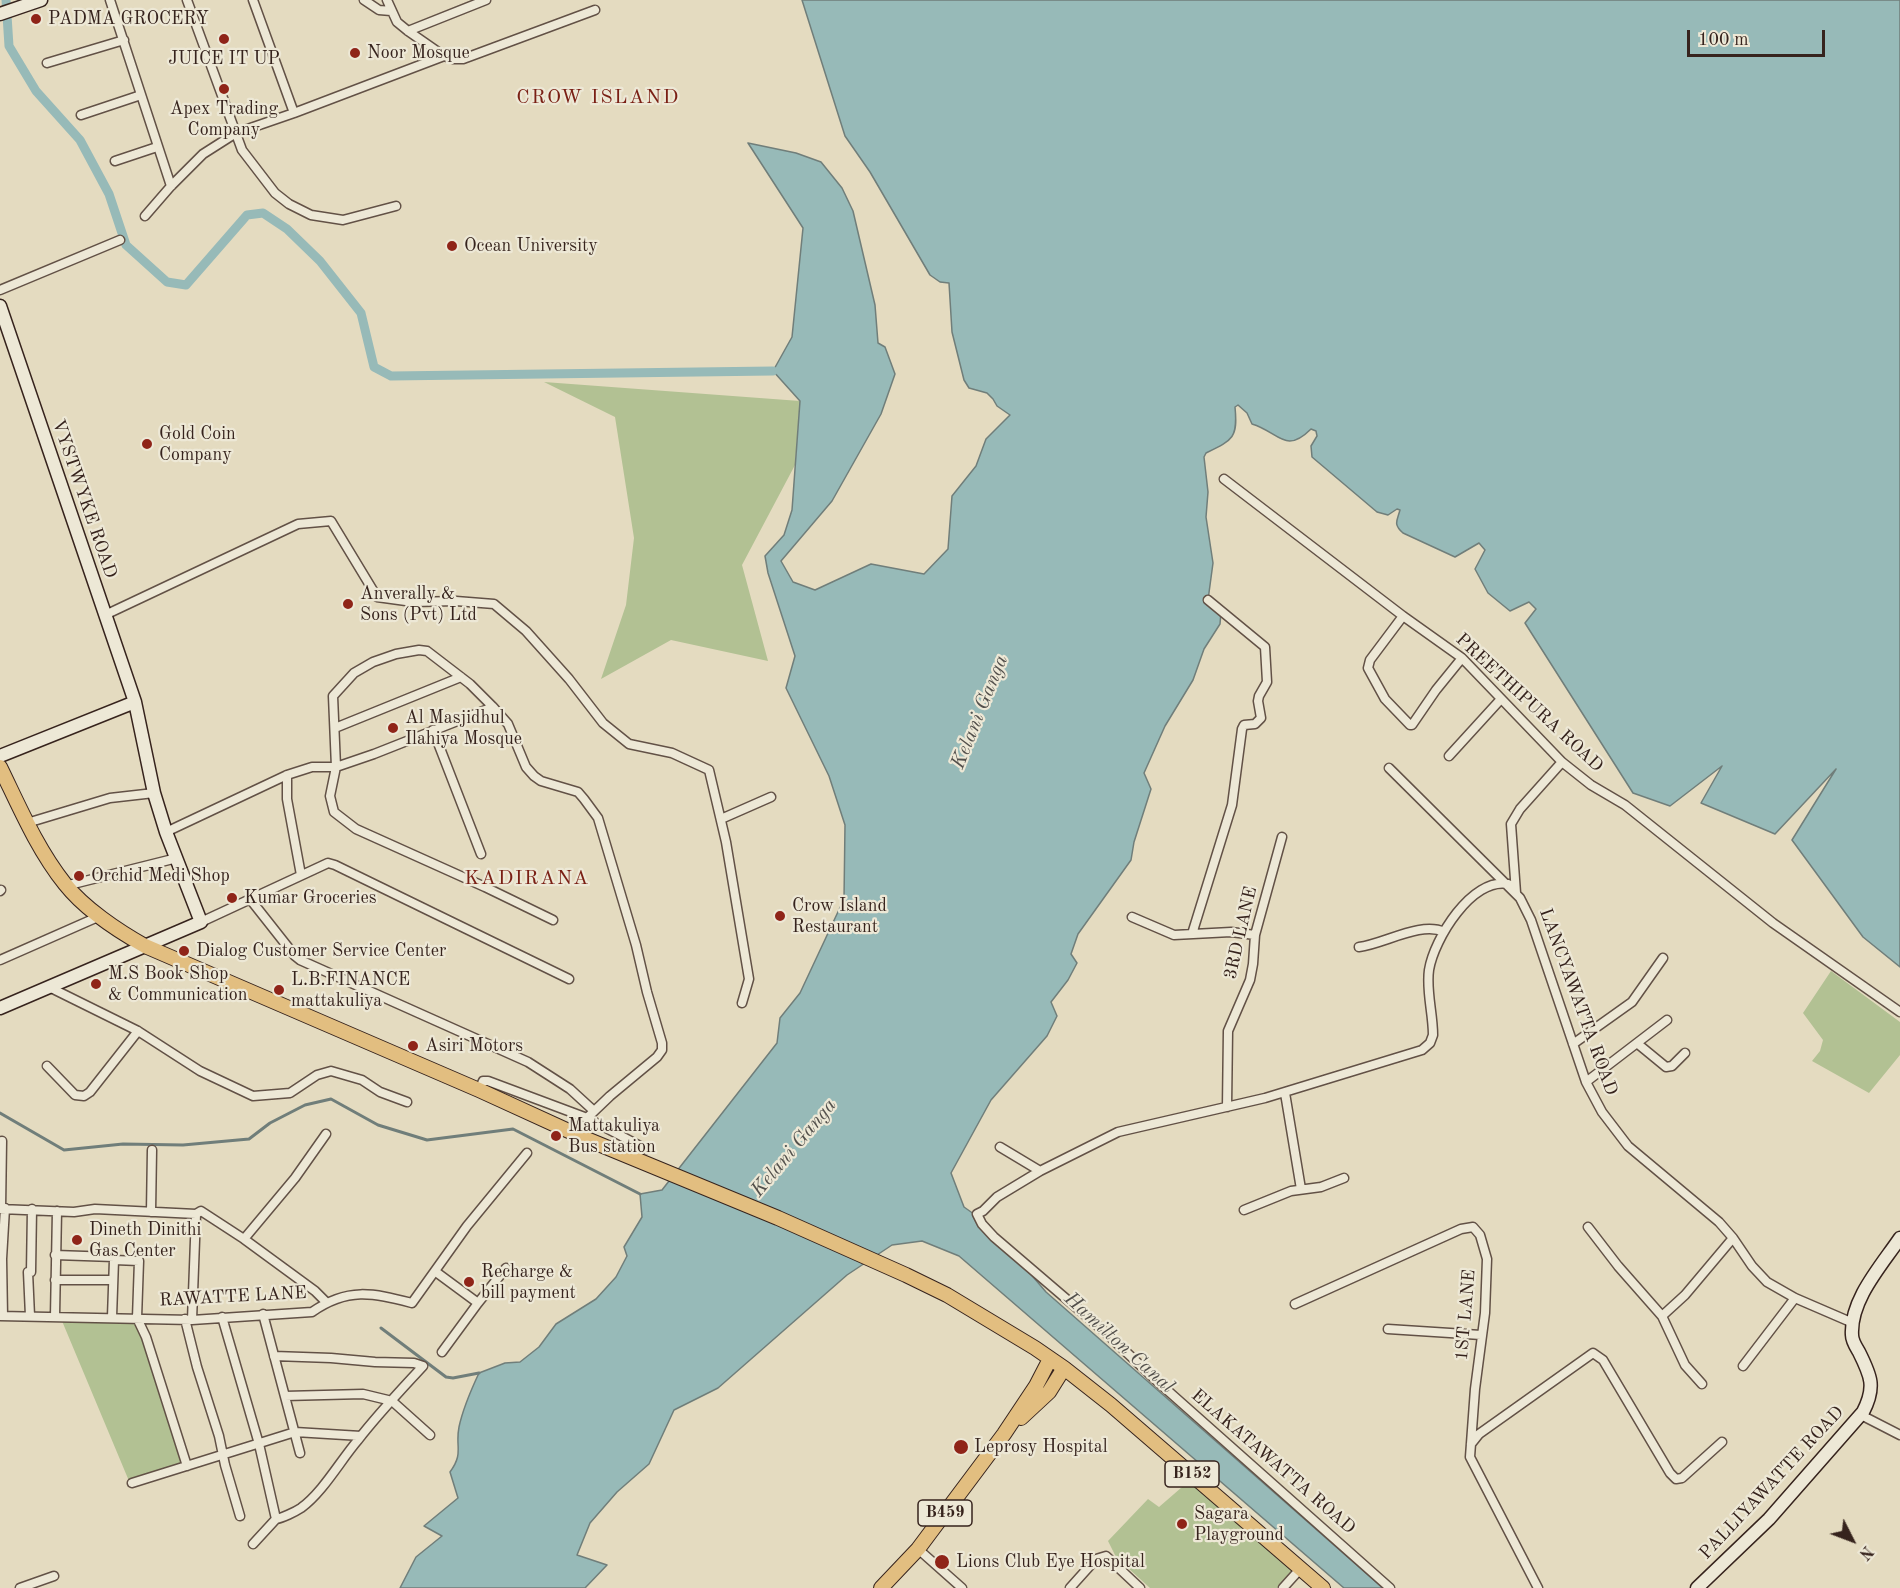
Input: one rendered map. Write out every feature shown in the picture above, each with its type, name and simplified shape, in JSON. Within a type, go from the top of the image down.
[{"type":"main road","points":[[0,767],[27,823],[66,886],[113,928],[145,946],[479,1090]]},
{"type":"main road","name":"B152","points":[[479,1090],[657,1170],[778,1218],[947,1295],[1064,1368],[1111,1405],[1323,1588]]},
{"type":"main road","name":"B459","points":[[881,1588],[918,1549],[1004,1434],[1036,1386],[1050,1359]]},
{"type":"main road","name":"B459","points":[[1004,1434],[1049,1392],[1064,1368]]},
{"type":"street","points":[[0,14],[18,5],[41,0]]},
{"type":"street","points":[[110,0],[171,186]]},
{"type":"street","points":[[187,0],[242,150],[275,193],[289,204],[310,215],[343,219],[396,206]]},
{"type":"street","points":[[253,0],[294,113]]},
{"type":"street","points":[[364,0],[379,10],[391,11]]},
{"type":"street","points":[[387,0],[398,22],[408,31],[444,56],[453,59],[463,59],[596,10]]},
{"type":"street","points":[[408,31],[486,0]]},
{"type":"street","points":[[46,63],[124,40]]},
{"type":"street","points":[[145,216],[203,154],[236,133],[444,56]]},
{"type":"street","points":[[81,115],[141,95]]},
{"type":"street","points":[[115,161],[157,147]]},
{"type":"street","points":[[0,290],[120,240]]},
{"type":"street","name":"VYSTWYKE ROAD","points":[[0,306],[135,702],[154,793],[166,832],[201,922]]},
{"type":"street","name":"PREETHIPURA ROAD","points":[[1224,479],[1461,658],[1562,762],[1591,785],[1625,805],[1773,923],[1900,1012]]},
{"type":"street","points":[[105,615],[298,524],[332,521],[377,597],[413,602],[494,604],[526,631],[569,679],[603,723],[629,744],[672,753],[709,770],[721,819],[749,979],[741,1003]]},
{"type":"street","points":[[1192,934],[1232,805],[1242,729],[1245,725],[1256,724],[1261,718],[1259,696],[1267,682],[1264,646],[1208,600]]},
{"type":"street","points":[[1403,616],[1370,660],[1368,668],[1385,699],[1410,725],[1416,722],[1436,690],[1461,658]]},
{"type":"street","points":[[553,920],[356,829],[333,812],[330,796],[336,767],[333,696],[354,673],[373,662],[396,654],[427,651],[461,677],[508,724],[526,767],[534,776],[541,781],[578,792],[598,818],[636,945],[662,1050],[657,1057],[587,1118]]},
{"type":"street","points":[[335,728],[461,677]]},
{"type":"street","points":[[1449,756],[1501,699]]},
{"type":"street","points":[[0,756],[135,702]]},
{"type":"street","points":[[166,832],[287,775],[312,767],[336,767],[493,707]]},
{"type":"street","points":[[433,730],[481,854]]},
{"type":"street","points":[[1516,893],[1511,824],[1516,814],[1562,762]]},
{"type":"street","name":"LANCYAWATTA ROAD","points":[[1389,768],[1508,884],[1525,905],[1586,1082],[1602,1112],[1636,1155],[1686,1193],[1733,1238],[1752,1266],[1767,1282],[1795,1298],[1853,1323]]},
{"type":"street","points":[[287,775],[287,799],[301,875]]},
{"type":"street","points":[[27,823],[110,798],[154,793]]},
{"type":"street","points":[[721,819],[771,797]]},
{"type":"street","name":"3RD LANE","points":[[1227,1107],[1228,1030],[1250,980],[1254,934],[1282,837]]},
{"type":"street","points":[[66,886],[177,858]]},
{"type":"street","points":[[0,1008],[201,922],[328,863],[335,864],[569,979]]},
{"type":"street","points":[[1000,1147],[1041,1171],[1118,1132],[1285,1093],[1426,1047],[1433,1035],[1430,969],[1444,932],[1474,894],[1491,884],[1499,882],[1508,884]]},
{"type":"street","points":[[250,899],[294,956],[300,960],[528,1062],[570,1089],[594,1111]]},
{"type":"street","points":[[0,960],[100,916]]},
{"type":"street","points":[[1132,917],[1174,935],[1231,932],[1254,934]]},
{"type":"street","points":[[1359,947],[1424,929],[1444,932]]},
{"type":"street","points":[[1573,1044],[1632,1002],[1664,958]]},
{"type":"street","points":[[49,987],[138,1031],[200,1071],[253,1096],[291,1093],[317,1076],[331,1071],[362,1080],[380,1092],[406,1102]]},
{"type":"street","points":[[1586,1082],[1667,1020]]},
{"type":"street","points":[[47,1066],[75,1095],[84,1096],[90,1092],[138,1031]]},
{"type":"street","points":[[1638,1044],[1666,1066],[1672,1066],[1685,1053]]},
{"type":"street","points":[[479,1090],[483,1082],[488,1081],[587,1118],[646,1149]]},
{"type":"street","points":[[1285,1093],[1301,1189]]},
{"type":"street","points":[[244,1239],[295,1178],[326,1134]]},
{"type":"street","points":[[1,1316],[2,1141]]},
{"type":"street","points":[[151,1212],[152,1150]]},
{"type":"street","points":[[326,1302],[345,1295],[372,1293],[412,1303],[467,1226],[527,1153]]},
{"type":"street","name":"ELAKATAWATTA ROAD","points":[[1041,1171],[997,1197],[977,1214],[981,1224],[1390,1588]]},
{"type":"street","points":[[1244,1210],[1274,1197],[1301,1189],[1321,1187],[1344,1178]]},
{"type":"street","name":"RAWATTE LANE","points":[[1,1316],[188,1319],[312,1312],[326,1302],[315,1291],[244,1239],[201,1211],[196,1214],[95,1209],[57,1212],[2,1208]]},
{"type":"street","points":[[30,1316],[28,1272],[31,1272],[32,1209]]},
{"type":"street","points":[[55,1316],[57,1212]]},
{"type":"street","points":[[196,1214],[188,1319],[196,1367],[224,1453],[240,1516]]},
{"type":"street","name":"1ST LANE","points":[[1295,1304],[1461,1229],[1473,1227],[1480,1235],[1487,1259],[1485,1314],[1470,1457],[1539,1588]]},
{"type":"street","points":[[1588,1227],[1618,1266],[1662,1316],[1685,1365],[1702,1384]]},
{"type":"street","points":[[1662,1316],[1677,1305],[1733,1238]]},
{"type":"street","points":[[1853,1323],[1854,1313],[1866,1290],[1900,1238]]},
{"type":"street","points":[[55,1255],[114,1257],[112,1317]]},
{"type":"street","points":[[114,1260],[139,1261],[137,1318],[146,1337],[188,1466]]},
{"type":"street","points":[[442,1352],[506,1268]]},
{"type":"street","points":[[436,1272],[478,1303]]},
{"type":"street","points":[[55,1280],[112,1280]]},
{"type":"street","points":[[1743,1366],[1795,1298]]},
{"type":"street","points":[[263,1314],[300,1454]]},
{"type":"street","points":[[222,1317],[259,1444],[276,1519]]},
{"type":"street","name":"PALLIYAWATTE ROAD","points":[[1697,1588],[1768,1519],[1861,1415],[1870,1399],[1872,1386],[1866,1366],[1851,1337],[1853,1323]]},
{"type":"street","points":[[1388,1329],[1481,1335]]},
{"type":"street","points":[[1470,1446],[1479,1434],[1593,1353],[1603,1360],[1674,1477],[1682,1478],[1722,1442]]},
{"type":"street","points":[[253,1544],[276,1519],[300,1509],[320,1489],[361,1436],[423,1366],[414,1363],[274,1356]]},
{"type":"street","points":[[285,1396],[363,1394],[392,1401],[430,1435]]},
{"type":"street","points":[[1861,1415],[1900,1435]]},
{"type":"street","points":[[132,1483],[294,1432],[361,1436]]},
{"type":"street","points":[[918,1549],[962,1588]]},
{"type":"street","points":[[1070,1588],[1096,1559],[1106,1556],[1140,1588]]},
{"type":"street","points":[[1283,1588],[1301,1568]]},
{"type":"street","points":[[20,1588],[54,1576]]},
{"type":"green space","points":[[544,382],[800,401],[795,465],[742,565],[768,661],[671,640],[601,679],[626,605],[634,538],[615,417]]},
{"type":"green space","points":[[1831,971],[1900,1022],[1900,1055],[1869,1093],[1812,1061],[1820,1051],[1823,1040],[1803,1013]]},
{"type":"green space","points":[[62,1321],[139,1321],[183,1464],[129,1481]]},
{"type":"green space","name":"Sagara Playground","points":[[1189,1481],[1294,1570],[1277,1588],[1150,1588],[1116,1557],[1108,1541],[1148,1499],[1159,1507]]},
{"type":"water","name":"Kelani Ganga","points":[[802,0],[1900,0],[1900,967],[1863,937],[1792,840],[1836,769],[1775,834],[1701,803],[1722,766],[1670,806],[1633,793],[1525,623],[1536,609],[1529,602],[1510,611],[1488,593],[1475,569],[1485,550],[1479,543],[1455,557],[1403,533],[1397,525],[1400,510],[1397,509],[1388,515],[1377,512],[1312,457],[1311,446],[1317,436],[1316,431],[1311,429],[1295,440],[1282,439],[1252,424],[1247,413],[1238,405],[1235,407],[1236,425],[1232,437],[1206,453],[1204,457],[1208,492],[1206,517],[1213,563],[1208,600],[1221,612],[1220,624],[1204,649],[1193,680],[1165,726],[1144,773],[1151,789],[1134,842],[1131,860],[1078,934],[1071,954],[1077,963],[1068,980],[1051,1002],[1057,1016],[1047,1036],[991,1100],[951,1173],[964,1207],[988,1224],[1046,1292],[1383,1588],[1344,1588],[959,1256],[922,1241],[892,1245],[847,1275],[718,1388],[674,1410],[649,1464],[617,1492],[590,1523],[577,1555],[607,1565],[585,1588],[400,1588],[416,1557],[442,1536],[424,1526],[458,1498],[450,1472],[457,1460],[458,1434],[463,1413],[479,1373],[505,1363],[520,1362],[539,1347],[556,1324],[596,1299],[616,1277],[627,1256],[624,1247],[642,1217],[640,1194],[662,1190],[777,1043],[780,1018],[800,993],[844,899],[845,825],[829,776],[786,688],[795,656],[768,573],[765,556],[784,535],[792,510],[800,401],[773,371],[792,337],[803,228],[748,143],[796,153],[821,162],[842,188],[853,211],[875,305],[878,343],[885,347],[895,374],[881,414],[832,501],[781,561],[793,582],[815,590],[871,564],[924,574],[948,549],[952,496],[976,466],[986,439],[1010,415],[997,406],[987,393],[969,388],[964,380],[952,332],[949,283],[940,282],[930,275],[870,172],[845,136]]},
{"type":"waterway","points":[[6,0],[9,46],[36,91],[80,140],[109,194],[126,245],[167,282],[186,285],[247,215],[263,213],[287,229],[320,261],[361,313],[374,367],[391,376],[773,371]]},
{"type":"waterway","points":[[0,1113],[64,1150],[123,1144],[183,1145],[249,1139],[270,1123],[305,1105],[331,1099],[378,1125],[427,1140],[513,1129],[640,1194]]},
{"type":"waterway","points":[[381,1328],[446,1377],[453,1378],[479,1373]]},
{"type":"place","name":"PADMA GROCERY","points":[[36,19]]},
{"type":"place","name":"JUICE IT UP","points":[[224,39]]},
{"type":"place","name":"Noor Mosque","points":[[355,53]]},
{"type":"place","name":"Apex Trading Company","points":[[224,89]]},
{"type":"place","name":"Ocean University","points":[[452,246]]},
{"type":"place","name":"Gold Coin Company","points":[[147,444]]},
{"type":"place","name":"Anverally & Sons (Pvt) Ltd","points":[[348,604]]},
{"type":"place","name":"Al Masjidhul Ilahiya Mosque","points":[[393,728]]},
{"type":"place","name":"Orchid Medi Shop","points":[[79,876]]},
{"type":"place","name":"Kumar Groceries","points":[[232,898]]},
{"type":"place","name":"Crow Island Restaurant","points":[[780,916]]},
{"type":"place","name":"Dialog Customer Service Center","points":[[184,951]]},
{"type":"place","name":"M.S Book Shop & Communication","points":[[96,984]]},
{"type":"place","name":"L.B.FINANCE mattakuliya","points":[[279,990]]},
{"type":"place","name":"Asiri Motors","points":[[413,1046]]},
{"type":"place","name":"Mattakuliya Bus station","points":[[556,1136]]},
{"type":"place","name":"Dineth Dinithi Gas Center","points":[[77,1240]]},
{"type":"place","name":"Recharge & bill payment","points":[[469,1282]]},
{"type":"place","name":"Leprosy Hospital","points":[[961,1447]]},
{"type":"place","name":"Sagara Playground","points":[[1182,1524]]},
{"type":"place","name":"Lions Club Eye Hospital","points":[[942,1562]]},
{"type":"district","name":"CROW ISLAND","points":[[598,98]]},
{"type":"district","name":"KADIRANA","points":[[527,879]]},
{"type":"water label","name":"Hamilton Canal","points":[[1119,1343]]}]
